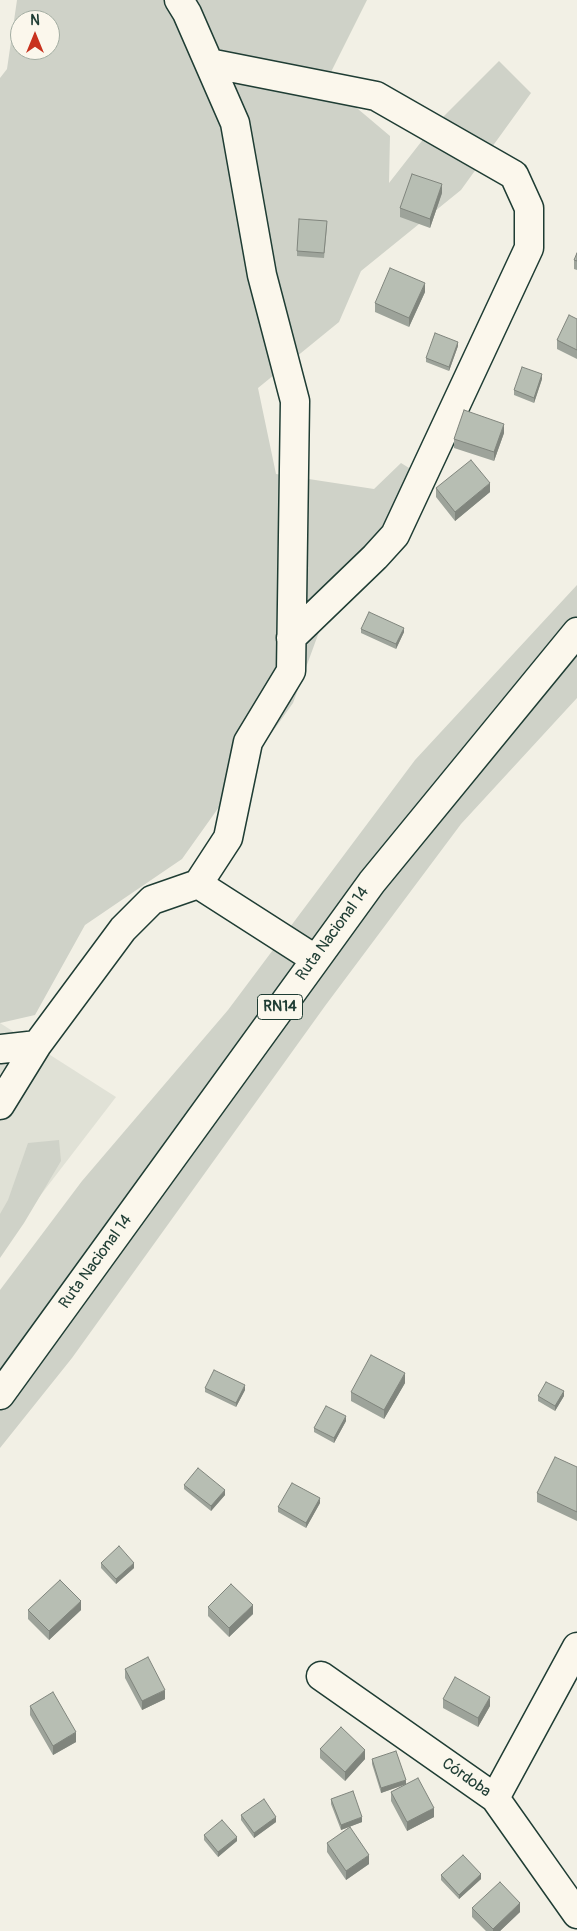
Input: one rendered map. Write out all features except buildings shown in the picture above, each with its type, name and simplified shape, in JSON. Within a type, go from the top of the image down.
[{"type":"main road","points":[[0,1105],[37,1045],[123,929],[152,900],[198,884],[228,838],[248,742],[291,671],[295,401],[262,275],[235,123],[210,63],[179,0]]},
{"type":"main road","points":[[210,63],[376,96],[514,174],[529,208],[529,248],[394,535],[375,557],[291,638]]},
{"type":"main road","name":"Ruta Nacional 14","points":[[0,1395],[372,882],[577,632]]},
{"type":"main road","points":[[198,884],[315,959]]},
{"type":"main road","points":[[0,1049],[37,1045]]},
{"type":"main road","points":[[495,1798],[577,1647]]},
{"type":"main road","name":"Córdoba","points":[[321,1676],[495,1798],[577,1914]]},
{"type":"shaded area","points":[[17,0],[367,0],[326,82],[390,136],[389,183],[432,128],[499,61],[531,93],[461,190],[361,271],[339,322],[258,388],[276,474],[374,489],[401,463],[427,479],[338,580],[293,703],[182,859],[85,925],[35,1015],[0,1023],[0,78],[7,69],[10,48],[10,60],[60,60],[60,10],[16,10]]},
{"type":"shaded area","points":[[577,585],[577,698],[461,824],[325,1006],[72,1358],[0,1448],[0,1290],[82,1181],[228,1010],[415,760]]},
{"type":"shaded area","points":[[0,1023],[116,1097],[0,1248]]},
{"type":"shaded area","points":[[59,1140],[61,1161],[24,1223],[0,1258],[0,1214],[8,1200],[28,1143]]}]
